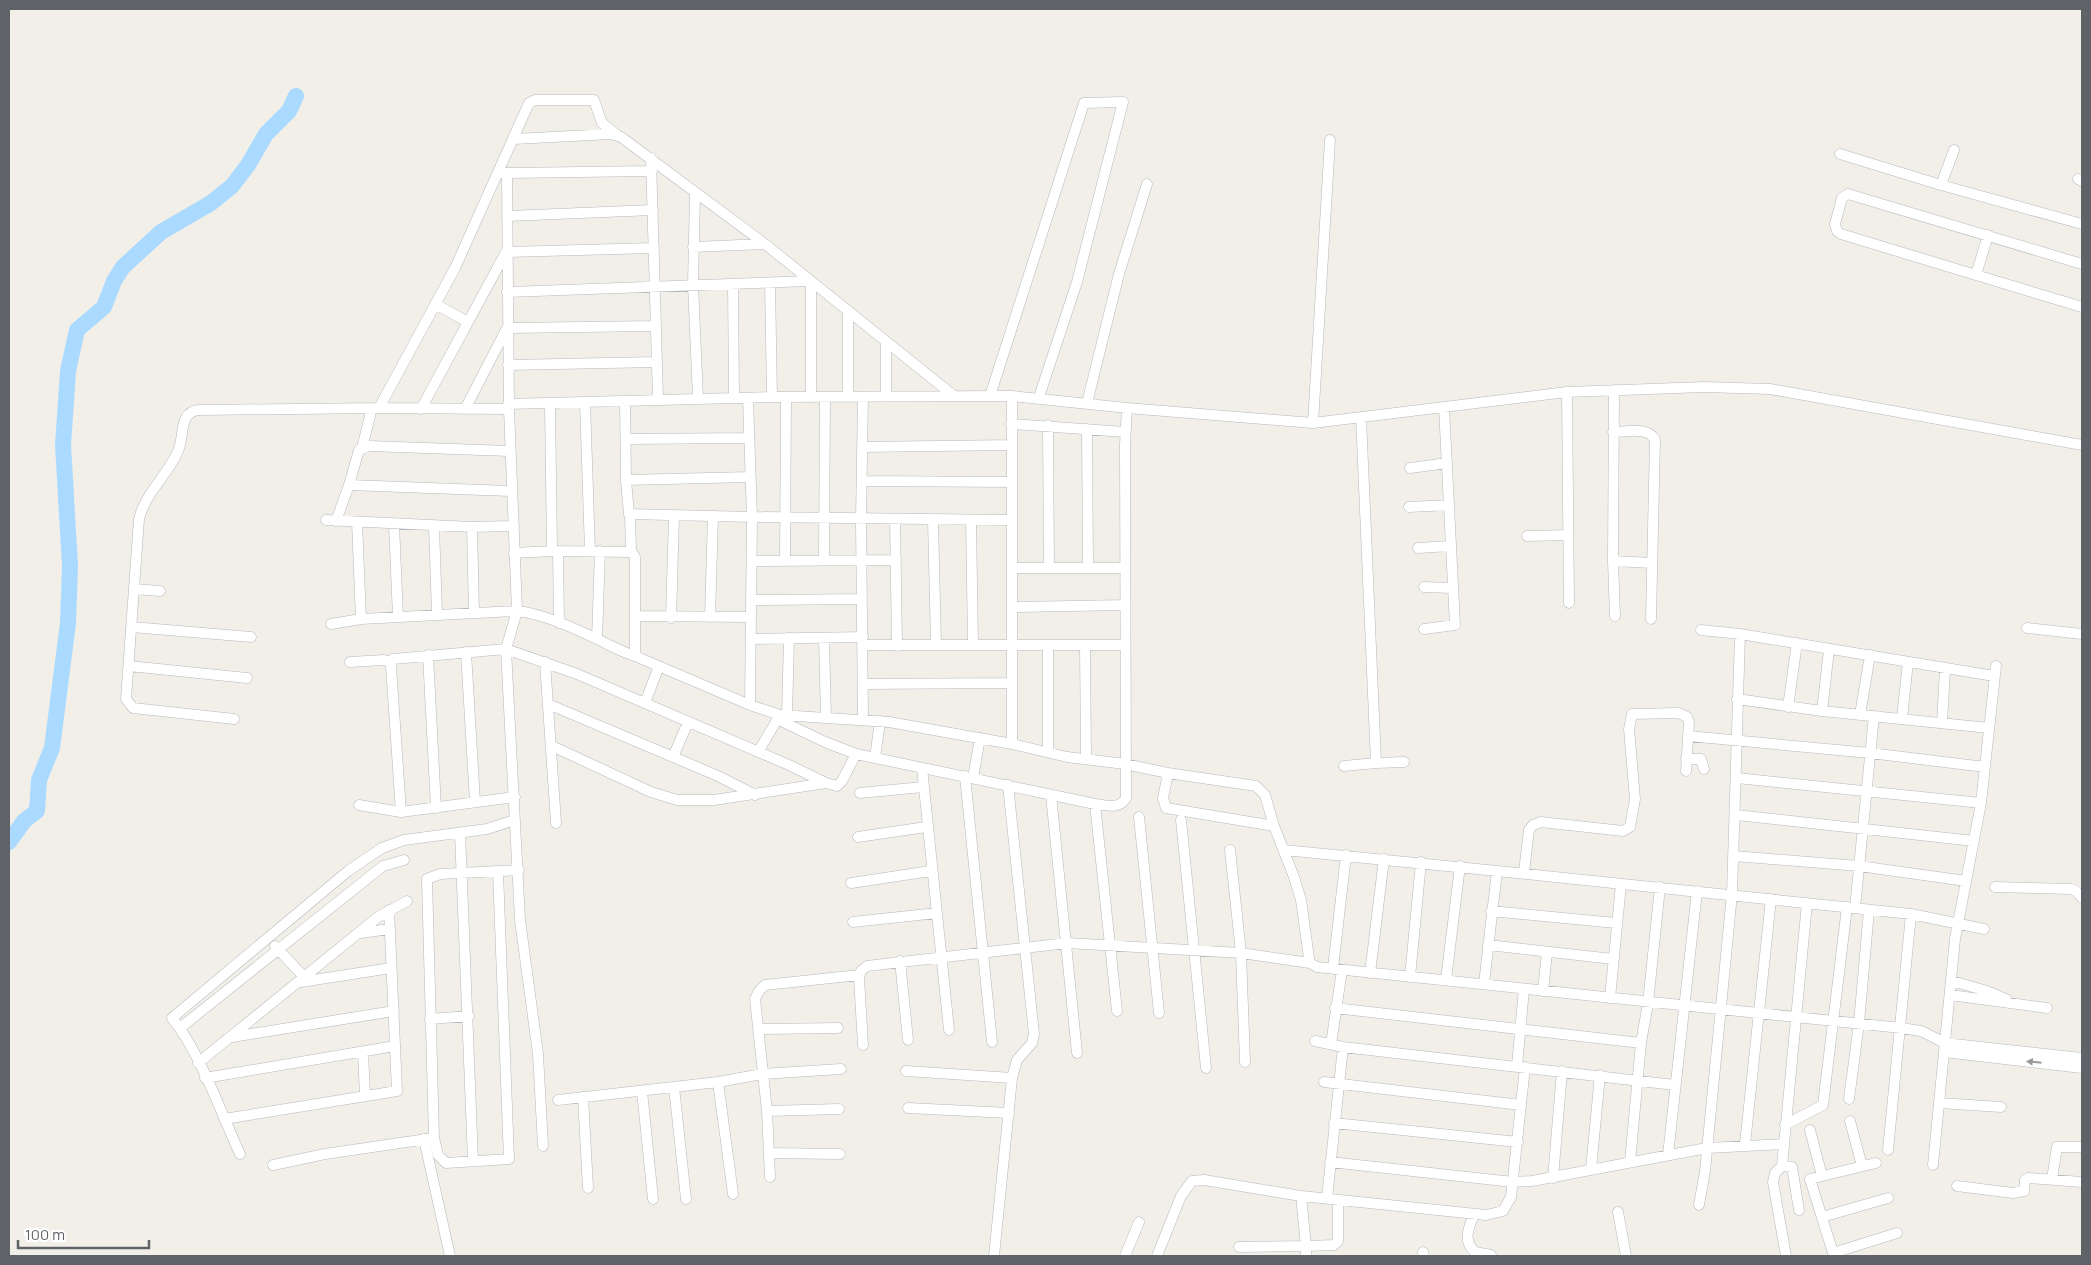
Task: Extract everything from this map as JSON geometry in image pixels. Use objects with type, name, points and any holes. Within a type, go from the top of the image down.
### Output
[{"type":"street","points":[[514,526],[434,526],[331,520],[349,485],[376,408],[455,268],[502,173],[514,139],[531,102],[560,99],[594,100],[598,106],[602,123],[765,244],[954,396]]},
{"type":"street","points":[[990,396],[1084,103],[1123,102],[1077,282],[1039,397]]},
{"type":"street","points":[[514,139],[618,135]]},
{"type":"street","points":[[1313,422],[1330,140]]},
{"type":"street","points":[[1941,185],[1954,150]]},
{"type":"street","points":[[1840,154],[1941,185],[2082,224]]},
{"type":"street","points":[[651,158],[658,399]]},
{"type":"street","points":[[502,173],[652,171]]},
{"type":"street","points":[[502,173],[507,216],[510,451],[517,611],[506,649],[516,797],[520,920],[538,1054],[543,1146]]},
{"type":"street","points":[[1087,403],[1119,274],[1148,184]]},
{"type":"street","points":[[695,193],[693,284],[698,398]]},
{"type":"street","points":[[2082,264],[1848,194],[1843,196],[1835,224],[1837,232],[1841,234],[2082,307]]},
{"type":"street","points":[[507,216],[653,210]]},
{"type":"street","points":[[1976,275],[1988,235]]},
{"type":"street","points":[[693,247],[765,244]]},
{"type":"street","points":[[506,252],[654,248]]},
{"type":"street","points":[[421,409],[506,252]]},
{"type":"street","points":[[507,292],[693,284],[810,282]]},
{"type":"street","points":[[810,282],[811,396]]},
{"type":"street","points":[[770,283],[772,397]]},
{"type":"street","points":[[733,284],[734,398]]},
{"type":"street","points":[[435,304],[468,322]]},
{"type":"street","points":[[848,311],[848,396]]},
{"type":"street","points":[[507,328],[655,326]]},
{"type":"street","points":[[465,409],[507,328]]},
{"type":"street","points":[[886,343],[886,396]]},
{"type":"street","points":[[508,365],[657,362]]},
{"type":"street","points":[[234,719],[133,708],[126,699],[140,514],[178,452],[182,441],[185,418],[190,412],[376,408],[465,409],[698,398],[1012,396],[1039,397],[1127,408],[1313,422],[1567,392],[1726,386],[1770,389],[2082,445]]},
{"type":"street","points":[[1614,390],[1613,561],[1615,616]]},
{"type":"street","points":[[1567,392],[1569,603]]},
{"type":"street","points":[[1012,396],[1012,744]]},
{"type":"street","points":[[785,561],[786,397]]},
{"type":"street","points":[[824,397],[824,561]]},
{"type":"street","points":[[864,397],[861,520],[864,720]]},
{"type":"street","points":[[748,398],[752,517],[750,705]]},
{"type":"street","points":[[625,401],[627,510],[630,514],[631,551],[635,557],[635,656]]},
{"type":"street","points":[[586,402],[598,639]]},
{"type":"street","points":[[550,404],[559,623]]},
{"type":"street","points":[[1424,629],[1455,625],[1444,407]]},
{"type":"street","points":[[331,624],[361,619],[437,614],[517,611],[540,616],[598,639],[617,651],[635,656],[750,705],[781,716],[825,742],[856,754],[1095,804],[1114,806],[1124,801],[1125,432],[1127,408]]},
{"type":"street","points":[[1362,417],[1376,763]]},
{"type":"street","points":[[1011,424],[1048,425],[1125,432]]},
{"type":"street","points":[[1048,425],[1049,568]]},
{"type":"street","points":[[1087,429],[1088,567]]},
{"type":"street","points":[[1613,432],[1644,431],[1650,433],[1655,440],[1651,619]]},
{"type":"street","points":[[626,439],[749,438]]},
{"type":"street","points":[[863,447],[1011,445]]},
{"type":"street","points":[[362,448],[369,446],[510,451]]},
{"type":"street","points":[[1410,468],[1447,463]]},
{"type":"street","points":[[626,480],[750,477]]},
{"type":"street","points":[[862,481],[1012,482]]},
{"type":"street","points":[[349,485],[512,491]]},
{"type":"street","points":[[1409,507],[1449,504]]},
{"type":"street","points":[[630,514],[861,520],[1012,520]]},
{"type":"street","points":[[671,618],[674,516]]},
{"type":"street","points":[[710,618],[713,516]]},
{"type":"street","points":[[895,520],[897,646]]},
{"type":"street","points":[[933,520],[936,645]]},
{"type":"street","points":[[971,520],[973,645]]},
{"type":"street","points":[[357,522],[361,619]]},
{"type":"street","points":[[394,524],[398,616]]},
{"type":"street","points":[[434,526],[437,614]]},
{"type":"street","points":[[472,527],[474,613]]},
{"type":"street","points":[[1527,536],[1568,535]]},
{"type":"street","points":[[1418,548],[1450,546]]},
{"type":"street","points":[[514,554],[555,551],[631,551]]},
{"type":"street","points":[[752,562],[896,560]]},
{"type":"street","points":[[1613,561],[1652,563]]},
{"type":"street","points":[[1012,568],[1125,568]]},
{"type":"street","points":[[1424,587],[1452,588]]},
{"type":"street","points":[[135,589],[160,591]]},
{"type":"street","points":[[752,600],[862,599]]},
{"type":"street","points":[[1012,607],[1125,605]]},
{"type":"street","points":[[635,616],[671,618],[751,617]]},
{"type":"street","points":[[132,627],[252,637]]},
{"type":"street","points":[[2028,628],[2082,634]]},
{"type":"street","points":[[1702,630],[1797,643],[1945,669],[1995,671],[1981,803],[1957,922],[1933,1165]]},
{"type":"street","points":[[1699,1204],[1722,1010],[1732,894],[1737,778],[1736,699],[1740,634]]},
{"type":"street","points":[[758,752],[781,716],[789,638]]},
{"type":"street","points":[[752,639],[824,638],[897,646],[1125,645]]},
{"type":"street","points":[[824,638],[826,718]]},
{"type":"street","points":[[1788,707],[1797,643]]},
{"type":"street","points":[[1048,645],[1048,752]]},
{"type":"street","points":[[1085,645],[1086,759]]},
{"type":"street","points":[[401,812],[391,662],[396,657],[506,649],[545,662],[645,703],[834,786],[840,784],[856,754]]},
{"type":"street","points":[[1822,711],[1829,650]]},
{"type":"street","points":[[466,652],[475,802]]},
{"type":"street","points":[[428,655],[436,808]]},
{"type":"street","points":[[1860,715],[1870,656]]},
{"type":"street","points":[[350,662],[384,660],[391,662]]},
{"type":"street","points":[[545,662],[556,823]]},
{"type":"street","points":[[1902,718],[1908,662]]},
{"type":"street","points":[[129,666],[247,678]]},
{"type":"street","points":[[645,703],[659,666]]},
{"type":"street","points":[[1942,723],[1945,669]]},
{"type":"street","points":[[864,684],[1011,683]]},
{"type":"street","points":[[1736,699],[1822,711],[1989,728]]},
{"type":"street","points":[[548,704],[673,757],[755,795]]},
{"type":"street","points":[[1524,872],[1529,830],[1535,824],[1541,822],[1623,831],[1630,827],[1635,799],[1629,729],[1632,714],[1683,714],[1689,722],[1686,771]]},
{"type":"street","points":[[781,716],[880,721],[1086,759],[1256,786],[1264,795],[1301,900],[1310,963]]},
{"type":"street","points":[[1785,1125],[1823,1105],[1851,908],[1859,866],[1874,716]]},
{"type":"street","points":[[875,758],[880,721]]},
{"type":"street","points":[[673,757],[688,722]]},
{"type":"street","points":[[1688,736],[1737,739],[1985,767]]},
{"type":"street","points":[[980,738],[969,777],[982,952],[992,1042]]},
{"type":"street","points":[[552,746],[665,798],[699,802],[826,783]]},
{"type":"street","points":[[1686,759],[1701,759],[1704,769]]},
{"type":"street","points":[[1344,766],[1404,762]]},
{"type":"street","points":[[922,768],[926,827],[949,1030]]},
{"type":"street","points":[[1168,773],[1163,798],[1166,808],[1274,826]]},
{"type":"street","points":[[1737,778],[1981,803]]},
{"type":"street","points":[[994,1256],[1012,1078],[1017,1060],[1032,1043],[1034,1034],[1008,785]]},
{"type":"street","points":[[860,793],[923,787]]},
{"type":"street","points":[[1051,795],[1078,1053]]},
{"type":"street","points":[[359,805],[401,812],[516,797]]},
{"type":"street","points":[[1095,804],[1117,1011]]},
{"type":"street","points":[[1736,815],[1974,842]]},
{"type":"street","points":[[1139,817],[1159,1013]]},
{"type":"street","points":[[240,1154],[198,1063],[180,1028],[172,1018],[348,871],[382,848],[404,840],[487,829],[516,820]]},
{"type":"street","points":[[1181,820],[1206,1068]]},
{"type":"street","points":[[858,838],[926,827]]},
{"type":"street","points":[[460,833],[469,1016],[473,1162]]},
{"type":"street","points":[[1230,850],[1246,954],[1245,1062]]},
{"type":"street","points":[[1284,850],[1524,872],[1911,914],[1984,929]]},
{"type":"street","points":[[1331,1044],[1346,855]]},
{"type":"street","points":[[1734,856],[1859,866],[1966,881]]},
{"type":"street","points":[[1370,972],[1384,859]]},
{"type":"street","points":[[180,1028],[383,866],[404,860]]},
{"type":"street","points":[[1410,977],[1420,862]]},
{"type":"street","points":[[1446,980],[1460,866]]},
{"type":"street","points":[[450,1256],[429,1139],[430,1019],[426,881],[431,876],[519,870]]},
{"type":"street","points":[[1484,984],[1497,871]]},
{"type":"street","points":[[429,1139],[443,1161],[473,1162],[509,1158],[498,872]]},
{"type":"street","points":[[850,882],[931,872]]},
{"type":"street","points":[[1610,998],[1621,884]]},
{"type":"street","points":[[1630,1162],[1641,1043],[1648,1003],[1660,887]]},
{"type":"street","points":[[1995,887],[2071,889],[2076,891],[2082,898]]},
{"type":"street","points":[[1668,1155],[1697,891]]},
{"type":"street","points":[[1745,1144],[1771,899]]},
{"type":"street","points":[[198,1063],[359,933],[389,910],[407,900]]},
{"type":"street","points":[[1786,1256],[1773,1182],[1775,1173],[1782,1166],[1807,903]]},
{"type":"street","points":[[224,1119],[397,1091],[389,910]]},
{"type":"street","points":[[1849,1099],[1859,1024],[1869,910]]},
{"type":"street","points":[[1491,911],[1616,923]]},
{"type":"street","points":[[853,922],[936,913]]},
{"type":"street","points":[[1888,1150],[1911,914]]},
{"type":"street","points":[[359,933],[390,929]]},
{"type":"street","points":[[268,938],[302,980]]},
{"type":"street","points":[[770,1177],[767,1111],[756,999],[759,991],[765,985],[859,975],[867,966],[1024,946],[1067,943],[1152,946],[1246,954],[1310,963],[1317,967],[1900,1028],[1921,1031],[1945,1048],[2056,1060],[2082,1058]]},
{"type":"street","points":[[1488,945],[1613,959]]},
{"type":"street","points":[[1543,991],[1547,952]]},
{"type":"street","points":[[900,961],[908,1040]]},
{"type":"street","points":[[302,980],[392,968]]},
{"type":"street","points":[[859,975],[863,1045]]},
{"type":"street","points":[[1952,981],[1988,991],[2011,1001]]},
{"type":"street","points":[[1157,1256],[1181,1196],[1192,1181],[1204,1180],[1301,1196],[1474,1214],[1486,1215],[1505,1210],[1511,1197],[1518,1142],[1521,1105],[1520,1028],[1524,989]]},
{"type":"street","points":[[1950,995],[2011,1001],[2047,1008]]},
{"type":"street","points":[[1335,1008],[1641,1043]]},
{"type":"street","points":[[231,1037],[394,1010]]},
{"type":"street","points":[[430,1019],[469,1016]]},
{"type":"street","points":[[760,1029],[838,1028]]},
{"type":"street","points":[[1315,1042],[1638,1079],[1675,1085]]},
{"type":"street","points":[[205,1078],[395,1046]]},
{"type":"street","points":[[1239,1247],[1306,1251],[1337,1243],[1330,1162],[1343,1046]]},
{"type":"street","points":[[363,1052],[366,1096]]},
{"type":"street","points":[[2056,1060],[2082,1068]]},
{"type":"street","points":[[558,1100],[718,1082],[762,1074],[841,1069]]},
{"type":"street","points":[[906,1071],[1012,1078]]},
{"type":"street","points":[[1553,1178],[1562,1071]]},
{"type":"street","points":[[1591,1168],[1600,1075]]},
{"type":"street","points":[[718,1082],[732,1194]]},
{"type":"street","points":[[1324,1082],[1521,1105]]},
{"type":"street","points":[[674,1087],[686,1199]]},
{"type":"street","points":[[642,1091],[653,1199]]},
{"type":"street","points":[[582,1098],[588,1188]]},
{"type":"street","points":[[1940,1103],[2001,1107]]},
{"type":"street","points":[[908,1108],[1008,1113]]},
{"type":"street","points":[[767,1111],[839,1109]]},
{"type":"street","points":[[1850,1121],[1862,1166]]},
{"type":"street","points":[[1334,1123],[1518,1142]]},
{"type":"street","points":[[1810,1130],[1822,1176]]},
{"type":"street","points":[[273,1165],[325,1154],[429,1139]]},
{"type":"street","points":[[1330,1162],[1513,1182],[1553,1178],[1591,1168],[1707,1148],[1745,1144],[1783,1144]]},
{"type":"street","points":[[2052,1179],[2056,1148],[2064,1146],[2082,1147]]},
{"type":"street","points":[[770,1153],[840,1154]]},
{"type":"street","points":[[1876,1163],[1810,1179],[1833,1253],[1847,1253],[1897,1233]]},
{"type":"street","points":[[1782,1166],[1792,1167],[1799,1210]]},
{"type":"street","points":[[1957,1186],[2019,1193],[2024,1191],[2027,1178],[2082,1182]]},
{"type":"street","points":[[1301,1196],[1306,1251]]},
{"type":"street","points":[[1822,1216],[1888,1198]]},
{"type":"street","points":[[1618,1212],[1626,1256]]},
{"type":"street","points":[[1474,1214],[1468,1229],[1468,1244],[1475,1252],[1491,1255]]},
{"type":"street","points":[[1124,1256],[1139,1222]]},
{"type":"waterway","points":[[9,842],[24,821],[37,811],[39,780],[52,748],[68,623],[70,566],[63,445],[68,371],[77,330],[104,307],[114,281],[123,267],[161,232],[211,203],[232,186],[248,165],[266,134],[289,111],[296,96]]}]
